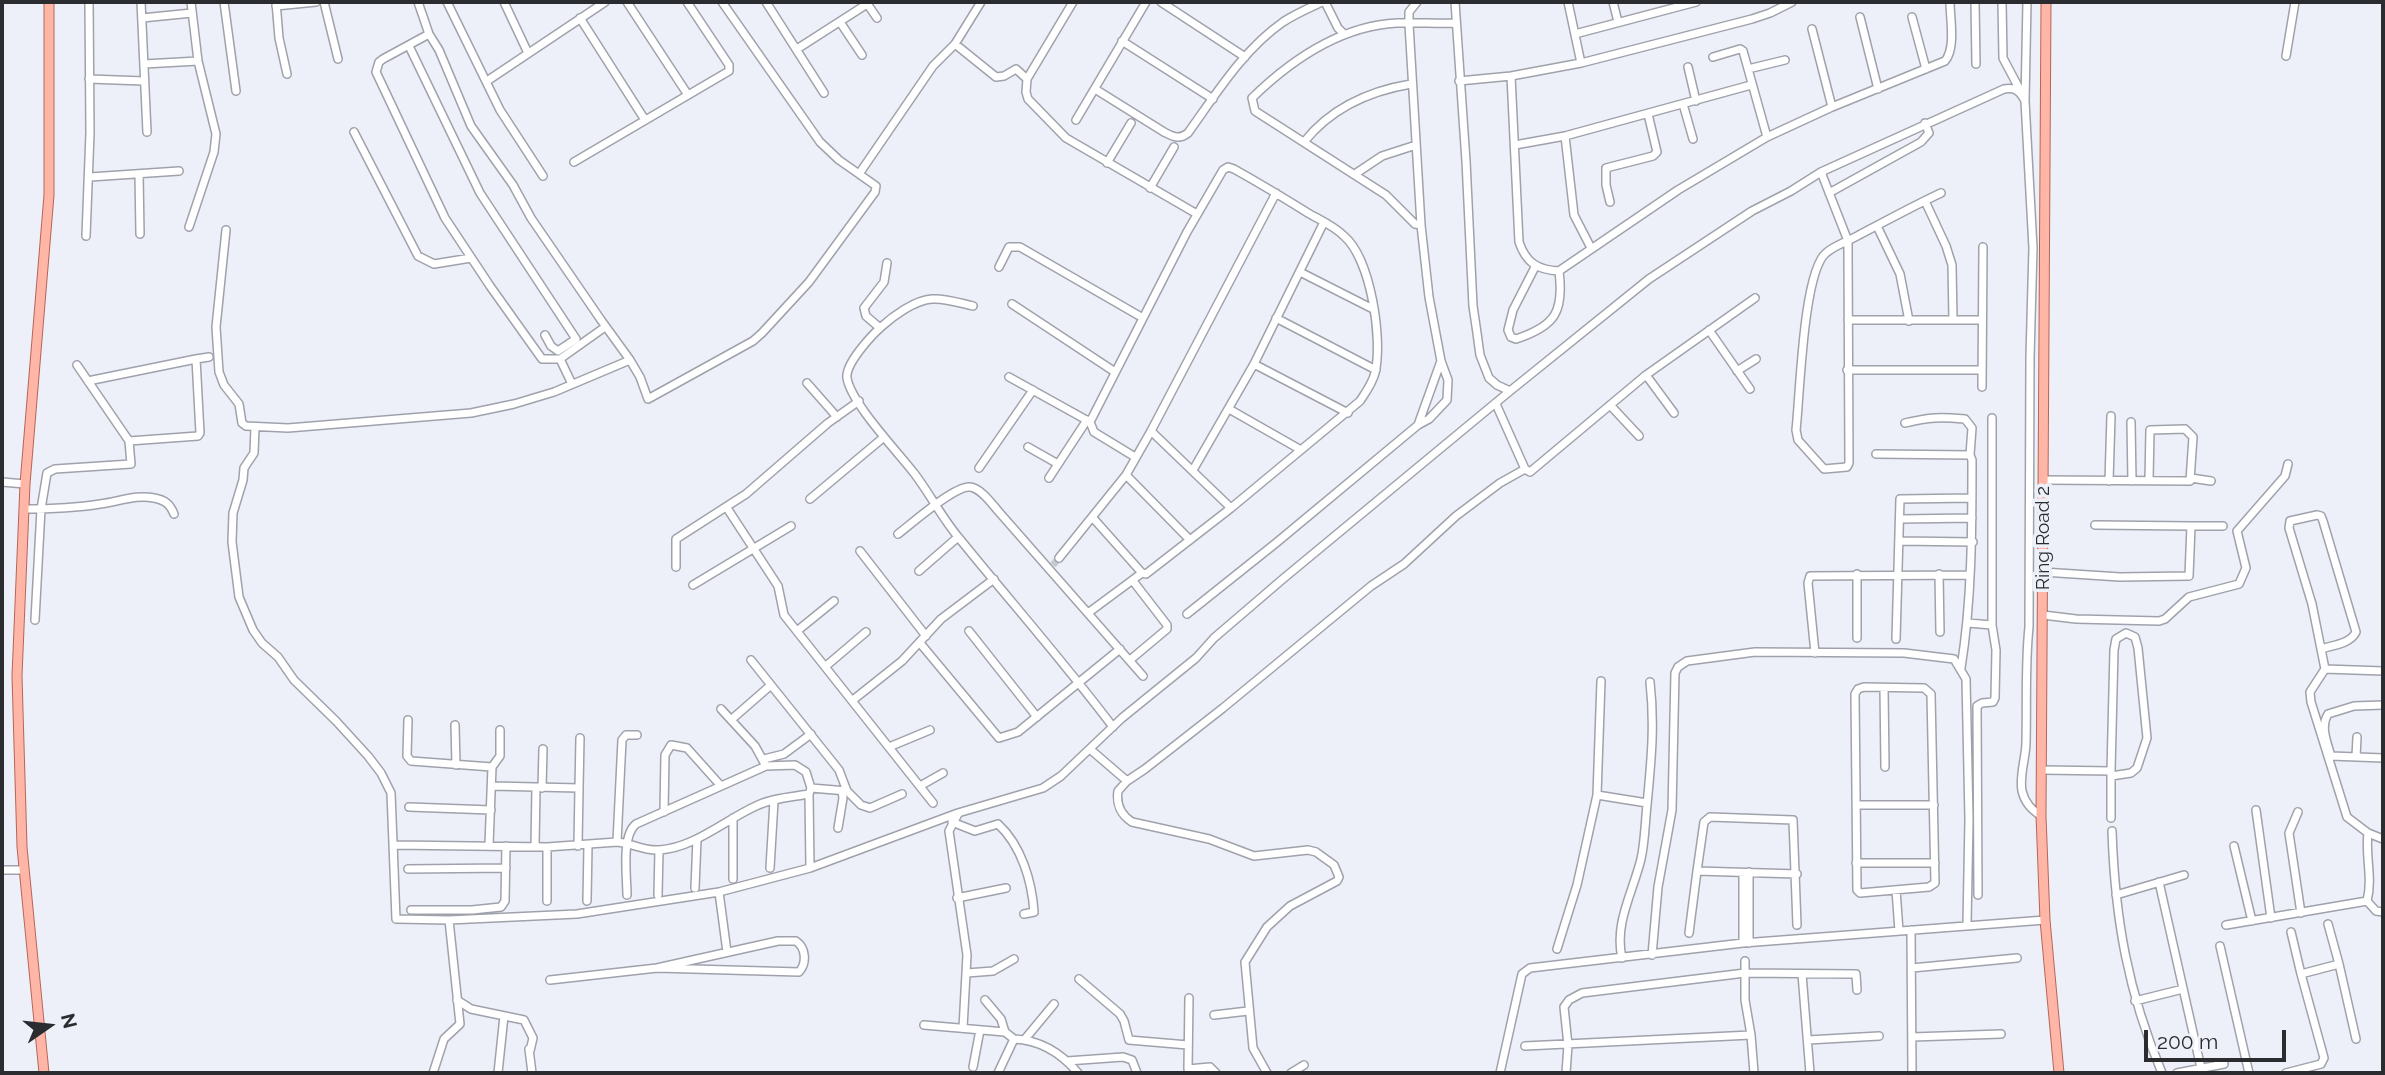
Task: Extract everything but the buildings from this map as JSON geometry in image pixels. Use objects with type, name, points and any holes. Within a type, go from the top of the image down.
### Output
[{"type":"main road","points":[[44,1073],[24,870],[17,676],[25,484],[49,195],[49,2]]},
{"type":"main road","name":"Ring Road 2","points":[[2046,2],[2041,816],[2045,920],[2059,1073]]},
{"type":"street","points":[[86,236],[90,177],[89,2]]},
{"type":"street","points":[[141,2],[147,132]]},
{"type":"street","points":[[189,227],[216,142],[215,124],[198,61],[191,2]]},
{"type":"street","points":[[224,2],[236,91]]},
{"type":"street","points":[[288,74],[278,31],[276,4],[316,2]]},
{"type":"street","points":[[324,2],[338,59]]},
{"type":"street","points":[[418,2],[429,34],[439,50],[471,126],[513,185],[605,327],[630,360],[648,399],[753,341],[809,282],[875,192],[876,186],[839,160],[820,142],[722,2]]},
{"type":"street","points":[[447,2],[500,110],[543,176]]},
{"type":"street","points":[[504,2],[528,53]]},
{"type":"street","points":[[487,81],[605,2]]},
{"type":"street","points":[[627,2],[688,95]]},
{"type":"street","points":[[574,162],[726,74],[730,68],[687,2]]},
{"type":"street","points":[[766,2],[824,93]]},
{"type":"street","points":[[859,174],[933,66],[955,44],[981,2]]},
{"type":"street","points":[[1073,2],[1027,79],[1028,99],[1066,138],[1197,215]]},
{"type":"street","points":[[1076,120],[1146,2]]},
{"type":"street","points":[[1161,2],[1245,57]]},
{"type":"street","points":[[1095,89],[1174,137],[1182,137],[1188,133],[1230,73],[1283,22],[1323,2],[1344,34]]},
{"type":"street","points":[[1187,614],[1429,419],[1447,400],[1448,380],[1441,361],[1429,297],[1421,225],[1409,24],[1409,12],[1417,2]]},
{"type":"street","points":[[1455,2],[1473,306],[1480,355],[1489,378],[1496,385],[1510,391]]},
{"type":"street","points":[[1568,2],[1581,63]]},
{"type":"street","points":[[1613,2],[1618,22]]},
{"type":"street","points":[[1575,34],[1665,5],[1696,2]]},
{"type":"street","points":[[1460,81],[1511,76],[1581,63],[1752,19],[1792,2]]},
{"type":"street","points":[[1511,76],[1519,242],[1526,257],[1535,267],[1559,271],[1678,190],[1767,138],[1832,107],[1945,61],[1950,55],[1950,2]]},
{"type":"street","points":[[1975,2],[1976,64]]},
{"type":"street","points":[[2002,2],[2003,58],[2025,101]]},
{"type":"street","points":[[2027,2],[2025,101],[2032,248],[2026,741],[2021,776],[2022,792],[2027,804],[2041,816]]},
{"type":"street","points":[[2287,56],[2295,2]]},
{"type":"street","points":[[797,50],[867,3],[877,18]]},
{"type":"street","points":[[142,18],[192,13]]},
{"type":"street","points":[[1860,17],[1878,89]]},
{"type":"street","points":[[1912,17],[1926,69]]},
{"type":"street","points":[[580,18],[645,120]]},
{"type":"street","points":[[841,22],[862,55]]},
{"type":"street","points":[[1421,225],[1415,223],[1386,195],[1255,111],[1252,99],[1278,72],[1344,34],[1373,26],[1456,23]]},
{"type":"street","points":[[1812,29],[1832,107]]},
{"type":"street","points":[[429,34],[379,62],[376,72],[436,201],[471,258],[542,359],[560,359],[605,327]]},
{"type":"street","points":[[1122,41],[1213,99]]},
{"type":"street","points":[[955,44],[996,77],[1016,69],[1027,79]]},
{"type":"street","points":[[410,46],[480,193],[576,339],[558,351],[551,346],[545,335]]},
{"type":"street","points":[[1713,57],[1742,49],[1767,138]]},
{"type":"street","points":[[1748,69],[1785,60]]},
{"type":"street","points":[[144,64],[198,61]]},
{"type":"street","points":[[1688,67],[1696,101]]},
{"type":"street","points":[[89,79],[144,81]]},
{"type":"street","points":[[1304,142],[1321,123],[1353,102],[1385,89],[1411,84]]},
{"type":"street","points":[[1515,145],[1565,136],[1751,85]]},
{"type":"street","points":[[255,427],[254,453],[244,468],[233,513],[232,542],[237,589],[261,643],[278,657],[294,680],[336,721],[381,773],[393,800],[396,919],[449,920],[577,914],[719,892],[810,868],[958,813],[1043,788],[1091,750],[1113,727],[1196,658],[1214,638],[1284,578],[1649,279],[1752,211],[1821,172],[2004,89],[2010,88],[2021,93]]},
{"type":"street","points":[[1683,104],[1693,139]]},
{"type":"street","points":[[1610,202],[1606,169],[1653,156],[1657,152],[1648,114]]},
{"type":"street","points":[[1107,163],[1130,122]]},
{"type":"street","points":[[1829,193],[1921,142],[1929,133],[1925,123]]},
{"type":"street","points":[[354,132],[418,256],[434,264],[471,258]]},
{"type":"street","points":[[1565,136],[1574,215],[1591,248]]},
{"type":"street","points":[[1355,174],[1382,156],[1416,145]]},
{"type":"street","points":[[1150,188],[1174,147]]},
{"type":"street","points":[[1049,478],[1088,421],[1223,170],[1228,167],[1276,193],[1345,236],[1357,250],[1364,266],[1373,309],[1378,354],[1376,370],[1366,392],[1348,413],[1231,508],[1146,574],[1142,573],[1088,613]]},
{"type":"street","points":[[90,177],[179,171]]},
{"type":"street","points":[[1821,172],[1848,241],[1849,463],[1847,467],[1824,469],[1809,453],[1797,434],[1801,371],[1815,268],[1826,253],[1848,241],[1941,193]]},
{"type":"street","points":[[139,174],[140,234]]},
{"type":"street","points":[[1059,558],[1126,475],[1152,431],[1276,193]]},
{"type":"street","points":[[1925,201],[1952,265],[1953,320]]},
{"type":"street","points":[[1194,470],[1254,364],[1324,222]]},
{"type":"street","points":[[1877,226],[1899,274],[1909,321]]},
{"type":"street","points":[[226,230],[216,327],[219,372],[224,385],[239,404],[242,423],[255,427],[288,428],[461,414],[554,393],[630,360]]},
{"type":"street","points":[[999,267],[1009,247],[1020,247],[1143,318]]},
{"type":"street","points":[[1982,387],[1983,247]]},
{"type":"street","points":[[2032,248],[2045,253]]},
{"type":"street","points":[[880,328],[866,316],[864,308],[884,282],[887,263]]},
{"type":"street","points":[[1535,267],[1513,310],[1508,330],[1516,340],[1545,325],[1559,309],[1559,271]]},
{"type":"street","points":[[1300,272],[1373,309]]},
{"type":"street","points":[[1267,1073],[1253,1048],[1245,962],[1259,936],[1290,906],[1337,881],[1338,871],[1326,858],[1308,850],[1254,856],[1209,839],[1132,822],[1125,818],[1117,799],[1118,791],[1126,781],[1214,715],[1371,586],[1404,564],[1457,516],[1500,483],[1525,469],[1534,470],[1646,375],[1755,298]]},
{"type":"street","points":[[974,306],[929,299],[892,317],[851,363],[847,371],[848,383],[958,537],[1079,682],[1113,727]]},
{"type":"street","points":[[1012,304],[1115,372]]},
{"type":"street","points":[[1276,318],[1376,370]]},
{"type":"street","points":[[1848,320],[1982,320]]},
{"type":"street","points":[[1709,330],[1750,389]]},
{"type":"street","points":[[88,380],[209,357]]},
{"type":"street","points":[[129,441],[198,436],[196,359]]},
{"type":"street","points":[[560,359],[572,384]]},
{"type":"street","points":[[1737,371],[1756,359]]},
{"type":"street","points":[[1419,425],[1441,361]]},
{"type":"street","points":[[1254,364],[1348,413]]},
{"type":"street","points":[[35,620],[41,509],[47,473],[50,470],[129,465],[131,461],[129,441],[77,365]]},
{"type":"street","points":[[1847,370],[1982,370]]},
{"type":"street","points":[[1646,375],[1674,412]]},
{"type":"street","points":[[1009,377],[1088,421],[1094,432],[1135,457]]},
{"type":"street","points":[[807,383],[836,417]]},
{"type":"street","points":[[979,468],[1033,390]]},
{"type":"street","points":[[676,567],[676,539],[727,508],[859,401]]},
{"type":"street","points":[[1496,404],[1525,469]]},
{"type":"street","points":[[1610,405],[1639,436]]},
{"type":"street","points":[[1228,410],[1301,450]]},
{"type":"street","points":[[1905,423],[1932,416],[1965,419],[1972,428],[1970,455],[1973,542],[1968,623],[1961,668]]},
{"type":"street","points":[[2109,481],[2111,416]]},
{"type":"street","points":[[1978,895],[1977,706],[1993,702],[1995,698],[1996,650],[1992,625],[1992,418]]},
{"type":"street","points":[[2131,422],[2132,481]]},
{"type":"street","points":[[2149,480],[2150,430],[2185,429],[2193,437],[2191,478]]},
{"type":"street","points":[[1152,431],[1231,508]]},
{"type":"street","points":[[810,499],[884,437]]},
{"type":"street","points":[[1028,447],[1058,464]]},
{"type":"street","points":[[1876,454],[1970,455]]},
{"type":"street","points":[[2132,456],[2149,456]]},
{"type":"street","points":[[2043,615],[2076,619],[2160,621],[2189,597],[2239,584],[2246,568],[2237,531],[2285,477],[2288,464]]},
{"type":"street","points":[[1126,475],[1190,540]]},
{"type":"street","points":[[2043,480],[2185,482],[2191,478],[2211,481]]},
{"type":"street","points":[[2,482],[25,484]]},
{"type":"street","points":[[898,534],[934,505],[966,487],[975,488],[1052,567],[1143,676]]},
{"type":"street","points":[[24,509],[152,497],[170,505],[174,514]]},
{"type":"street","points":[[1896,639],[1899,499],[1972,498]]},
{"type":"street","points":[[727,508],[778,586],[784,615],[933,803]]},
{"type":"street","points":[[2321,649],[2346,642],[2356,632],[2323,521],[2321,516],[2317,515],[2290,521],[2289,528],[2312,604],[2321,649],[2325,669],[2310,692],[2311,702],[2347,817],[2368,833],[2383,839]]},
{"type":"street","points":[[1093,518],[1142,573]]},
{"type":"street","points":[[1900,519],[1972,518]]},
{"type":"street","points":[[693,585],[792,526]]},
{"type":"street","points":[[2095,526],[2223,526]]},
{"type":"street","points":[[2043,572],[2120,578],[2189,576],[2191,526]]},
{"type":"street","points":[[919,571],[958,537]]},
{"type":"street","points":[[1899,541],[1973,542]]},
{"type":"street","points":[[860,551],[926,636]]},
{"type":"street","points":[[1815,653],[1808,578],[1814,574],[1970,575]]},
{"type":"street","points":[[1857,574],[1857,638]]},
{"type":"street","points":[[1939,574],[1940,632]]},
{"type":"street","points":[[853,700],[920,643],[941,619],[994,579]]},
{"type":"street","points":[[1130,660],[1167,629],[1167,625],[1133,582]]},
{"type":"street","points":[[797,631],[834,601]]},
{"type":"street","points":[[1968,623],[1992,625]]},
{"type":"street","points":[[969,631],[1037,716]]},
{"type":"street","points":[[825,666],[866,632]]},
{"type":"street","points":[[2042,770],[2111,774],[2131,773],[2137,768],[2147,738],[2136,637],[2126,633],[2116,639],[2114,650],[2111,774],[2110,818]]},
{"type":"street","points":[[920,643],[999,738],[1018,732],[1120,649]]},
{"type":"street","points":[[1652,955],[1658,887],[1672,810],[1675,673],[1682,664],[1695,659],[1755,652],[1904,653],[1954,659],[1966,679],[1967,924]]},
{"type":"street","points":[[751,660],[839,770],[844,791],[838,828]]},
{"type":"street","points":[[2325,669],[2383,671]]},
{"type":"street","points":[[1558,964],[1557,951],[1577,885],[1597,795],[1601,681]]},
{"type":"street","points":[[1622,958],[1620,923],[1640,861],[1651,781],[1653,734],[1650,682]]},
{"type":"street","points":[[732,719],[771,685]]},
{"type":"street","points":[[1864,687],[1884,688],[1924,688],[1931,694],[1935,883],[1933,886],[1860,893],[1857,890],[1856,863],[1855,694],[1858,689],[1864,687]]},
{"type":"street","points":[[1884,688],[1885,767]]},
{"type":"street","points":[[2383,705],[2354,706],[2328,714],[2324,721],[2331,756],[2383,758]]},
{"type":"street","points":[[721,709],[765,762],[801,767],[806,772],[810,791],[810,868]]},
{"type":"street","points":[[408,720],[408,759],[411,761],[492,767]]},
{"type":"street","points":[[455,725],[456,765]]},
{"type":"street","points":[[489,845],[492,767],[500,756],[500,730]]},
{"type":"street","points":[[889,747],[930,730]]},
{"type":"street","points":[[627,895],[627,843],[631,828],[784,754],[811,734]]},
{"type":"street","points":[[617,842],[622,740],[625,735],[637,735]]},
{"type":"street","points":[[2356,757],[2357,737]]},
{"type":"street","points":[[578,846],[580,738]]},
{"type":"street","points":[[664,812],[665,755],[671,745],[687,748],[721,786]]},
{"type":"street","points":[[535,846],[543,749]]},
{"type":"street","points":[[1091,750],[1126,781]]},
{"type":"street","points":[[920,786],[943,773]]},
{"type":"street","points":[[492,786],[579,788]]},
{"type":"street","points":[[395,845],[547,847],[617,842],[639,849],[659,850],[697,839],[759,805],[810,791],[844,791],[870,808],[902,794]]},
{"type":"street","points":[[1597,795],[1647,803]]},
{"type":"street","points":[[770,867],[774,801]]},
{"type":"street","points":[[1857,806],[1934,805]]},
{"type":"street","points":[[409,807],[491,810]]},
{"type":"street","points":[[2256,810],[2271,918]]},
{"type":"street","points":[[2298,811],[2289,833],[2301,913]]},
{"type":"street","points":[[958,813],[952,822],[949,836],[967,955],[963,1028]]},
{"type":"street","points":[[733,818],[733,879]]},
{"type":"street","points":[[1689,933],[1704,822],[1707,818],[1791,819],[1794,822],[1797,925]]},
{"type":"street","points":[[952,822],[975,831],[999,824],[1010,835],[1019,854],[1032,897],[1034,912],[1024,914]]},
{"type":"street","points":[[2112,831],[2116,895],[2128,973],[2135,1001],[2162,1073]]},
{"type":"street","points":[[2367,901],[2370,890],[2370,866],[2366,850],[2368,833]]},
{"type":"street","points":[[695,888],[697,839]]},
{"type":"street","points":[[587,901],[588,845]]},
{"type":"street","points":[[411,910],[498,908],[503,905],[506,846]]},
{"type":"street","points":[[2234,846],[2252,921]]},
{"type":"street","points":[[547,847],[547,901]]},
{"type":"street","points":[[658,895],[659,850]]},
{"type":"street","points":[[1856,863],[1935,863]]},
{"type":"street","points":[[408,869],[506,869]]},
{"type":"street","points":[[2,870],[24,870]]},
{"type":"street","points":[[1697,871],[1797,874]]},
{"type":"street","points":[[1746,872],[1746,943]]},
{"type":"street","points":[[2116,895],[2184,875]]},
{"type":"street","points":[[2159,881],[2201,1068]]},
{"type":"street","points":[[957,898],[1006,888]]},
{"type":"street","points":[[1896,890],[1899,931]]},
{"type":"street","points":[[719,892],[727,951]]},
{"type":"street","points":[[2226,925],[2367,901]]},
{"type":"street","points":[[2367,901],[2376,911],[2383,912]]},
{"type":"street","points":[[433,1073],[444,1039],[460,1024],[449,920]]},
{"type":"street","points":[[1500,1073],[1522,974],[1530,968],[1746,943],[2045,920]]},
{"type":"street","points":[[2328,924],[2356,1039]]},
{"type":"street","points":[[1911,930],[1912,1073]]},
{"type":"street","points":[[2286,1073],[2321,1064],[2324,1058],[2291,932]]},
{"type":"street","points":[[550,980],[657,968],[727,951],[792,940],[803,949],[804,965],[799,972],[657,968]]},
{"type":"street","points":[[2220,946],[2249,1073]]},
{"type":"street","points":[[1912,968],[2017,958]]},
{"type":"street","points":[[967,973],[993,971],[1014,959]]},
{"type":"street","points":[[1745,961],[1745,1000],[1754,1073]]},
{"type":"street","points":[[2301,974],[2339,964]]},
{"type":"street","points":[[1566,1073],[1568,1045],[1564,1007],[1579,994],[1745,973],[1856,974],[1857,990]]},
{"type":"street","points":[[1802,974],[1810,1073]]},
{"type":"street","points":[[1079,979],[1120,1014],[1129,1040],[1188,1045]]},
{"type":"street","points":[[2135,1001],[2183,989]]},
{"type":"street","points":[[1189,999],[1188,1069],[1210,1067],[1216,1073]]},
{"type":"street","points":[[457,1000],[471,1009],[524,1020],[527,1024],[532,1073]]},
{"type":"street","points":[[985,1000],[1001,1020],[1005,1032]]},
{"type":"street","points":[[1025,1039],[1054,1004]]},
{"type":"street","points":[[1214,1015],[1248,1010]]},
{"type":"street","points":[[498,1073],[504,1016]]},
{"type":"street","points":[[925,1025],[1005,1032],[1014,1039],[1045,1045],[1078,1073]]},
{"type":"street","points":[[974,1067],[980,1030]]},
{"type":"street","points":[[1912,1037],[2001,1034]]},
{"type":"street","points":[[1525,1046],[1751,1035]]},
{"type":"street","points":[[1808,1040],[1879,1035]]},
{"type":"street","points":[[998,1073],[1014,1039]]},
{"type":"street","points":[[1067,1061],[1122,1056],[1132,1060],[1137,1073]]},
{"type":"street","points":[[2177,1073],[2224,1064]]},
{"type":"street","points":[[1291,1073],[1304,1065]]},
{"type":"tunnel","points":[[1053,565],[1059,558]]}]
